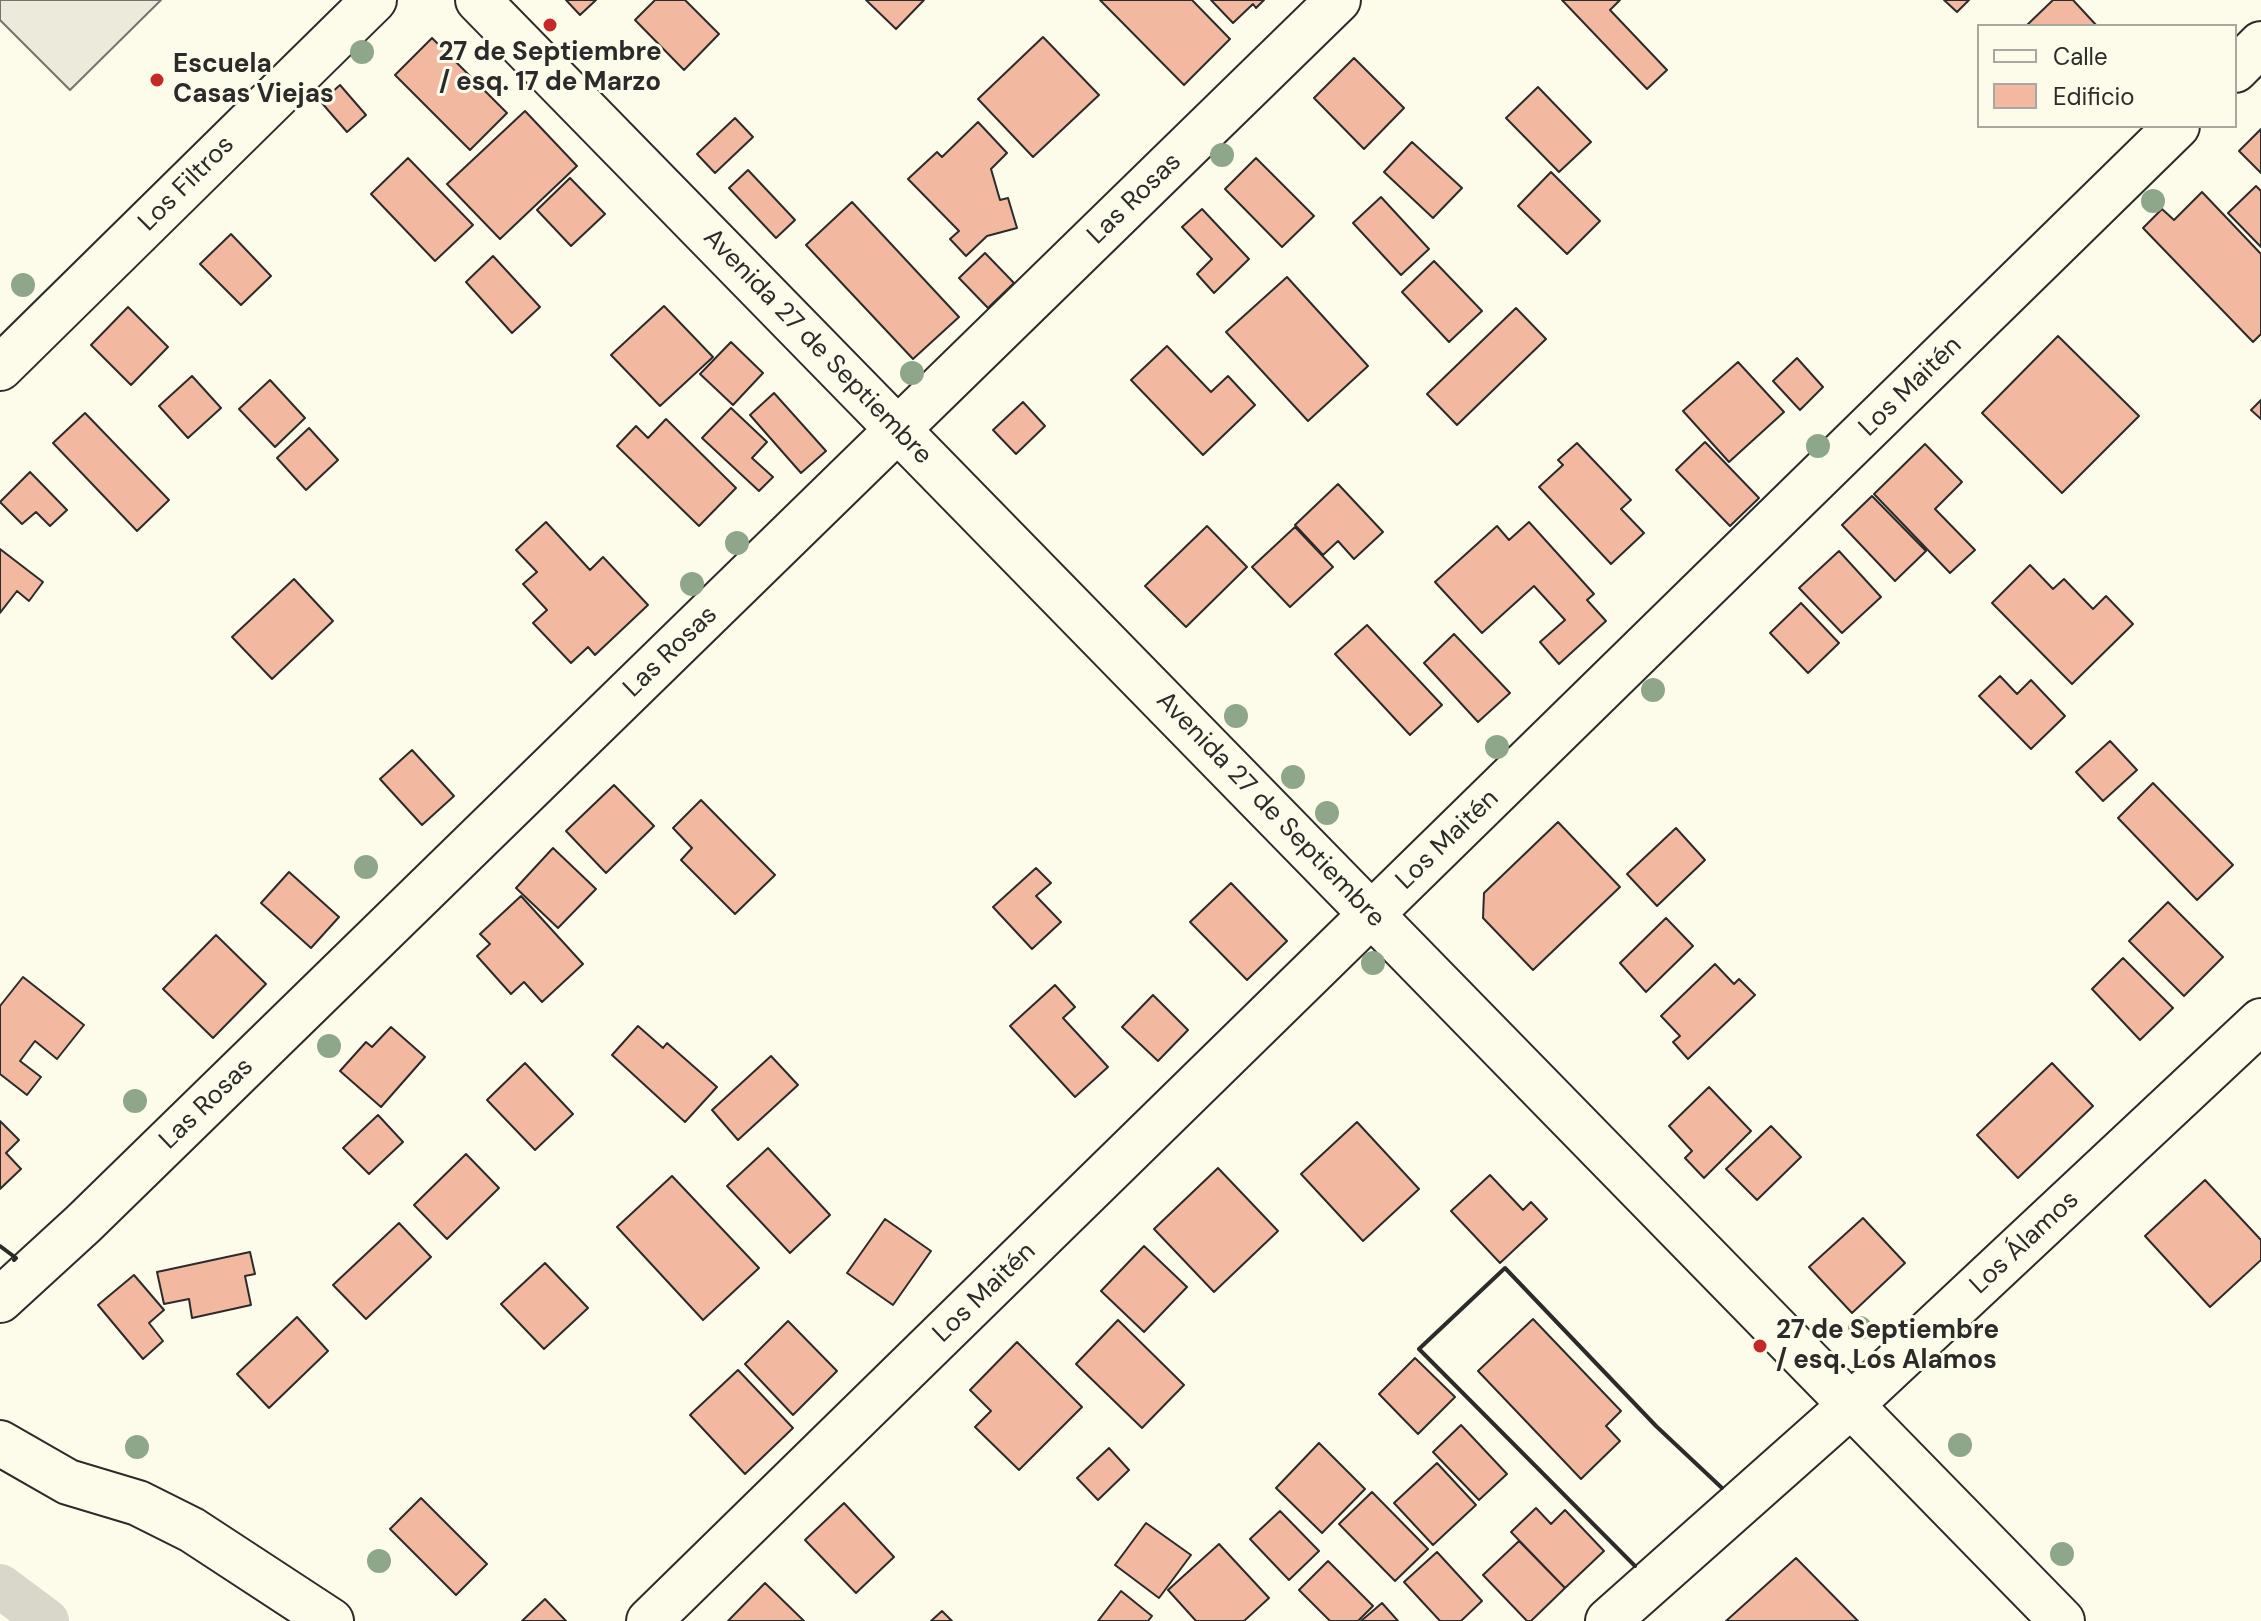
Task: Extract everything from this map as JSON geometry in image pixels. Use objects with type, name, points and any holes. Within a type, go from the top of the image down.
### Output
[{"type":"street","name":"Los Filtros","points":[[0,368],[374,0]]},
{"type":"street","name":"Avenida 27 de Septiembre","points":[[478,0],[2062,1621]]},
{"type":"street","name":"Las Rosas","points":[[0,1300],[95,1213],[1338,0]]},
{"type":"street","points":[[2237,68],[2261,44]]},
{"type":"street","name":"Los Maitén","points":[[649,1621],[2175,128]]},
{"type":"street","name":"Los Álamos","points":[[1608,1621],[1851,1405],[2261,1021]]},
{"type":"street","points":[[0,1418],[38,1463]]},
{"type":"street","points":[[0,1443],[68,1482],[138,1503],[192,1530],[331,1621]]},
{"type":"shaded area","points":[[0,0],[161,0],[70,90],[0,20]]},
{"type":"building","points":[[566,0],[596,0],[580,15]]},
{"type":"building","points":[[655,0],[685,0],[719,34],[684,70],[635,20]]},
{"type":"building","points":[[866,0],[924,0],[896,29]]},
{"type":"building","points":[[1100,0],[1192,0],[1230,39],[1184,85]]},
{"type":"building","points":[[1211,0],[1264,0],[1256,8],[1253,4],[1233,23]]},
{"type":"building","points":[[1562,0],[1620,0],[1610,10],[1667,70],[1647,89]]},
{"type":"building","points":[[1944,0],[1969,0],[1957,12]]},
{"type":"building","points":[[2053,0],[2073,0],[2095,24],[2028,24]]},
{"type":"building","points":[[1043,37],[1099,95],[1033,157],[978,99]]},
{"type":"building","points":[[432,38],[507,113],[470,150],[395,75]]},
{"type":"building","points":[[1354,58],[1404,108],[1364,149],[1314,98]]},
{"type":"building","points":[[340,85],[366,115],[347,132],[321,102]]},
{"type":"building","points":[[1538,87],[1591,142],[1559,172],[1506,118]]},
{"type":"building","points":[[525,111],[577,166],[500,239],[447,184]]},
{"type":"building","points":[[735,118],[753,137],[715,173],[697,154]]},
{"type":"building","points":[[978,122],[1007,153],[991,169],[1000,200],[1008,198],[1017,228],[987,236],[966,256],[950,239],[959,231],[908,179],[937,152],[942,157]]},
{"type":"building","points":[[2261,129],[2261,173],[2239,151]]},
{"type":"building","points":[[1412,142],[1462,188],[1433,218],[1384,172]]},
{"type":"building","points":[[408,158],[473,225],[435,261],[371,194]]},
{"type":"building","points":[[1256,158],[1314,216],[1282,247],[1225,189]]},
{"type":"building","points":[[748,170],[795,220],[776,238],[729,188]]},
{"type":"building","points":[[1551,172],[1600,221],[1567,254],[1518,206]]},
{"type":"building","points":[[570,178],[605,214],[571,246],[537,210]]},
{"type":"building","points":[[2256,186],[2261,191],[2261,247],[2228,213]]},
{"type":"building","points":[[2202,192],[2261,254],[2261,334],[2253,342],[2143,228],[2162,209],[2174,220]]},
{"type":"building","points":[[1381,197],[1429,249],[1401,275],[1353,223]]},
{"type":"building","points":[[852,202],[959,317],[913,359],[806,245]]},
{"type":"building","points":[[1202,209],[1249,259],[1214,293],[1197,274],[1212,259],[1182,227]]},
{"type":"building","points":[[231,234],[271,276],[241,305],[200,264]]},
{"type":"building","points":[[985,253],[1014,283],[988,308],[959,278]]},
{"type":"building","points":[[493,256],[540,307],[512,333],[466,282]]},
{"type":"building","points":[[1434,261],[1482,311],[1449,342],[1402,292]]},
{"type":"building","points":[[1287,277],[1368,366],[1308,421],[1226,332]]},
{"type":"building","points":[[664,306],[713,357],[660,406],[611,355]]},
{"type":"building","points":[[128,307],[168,347],[131,385],[91,345]]},
{"type":"building","points":[[1516,308],[1546,339],[1457,425],[1427,394]]},
{"type":"building","points":[[2058,336],[2139,416],[2062,493],[1982,413]]},
{"type":"building","points":[[731,342],[763,373],[733,405],[700,374]]},
{"type":"building","points":[[1167,346],[1211,392],[1228,376],[1255,405],[1203,455],[1131,380]]},
{"type":"building","points":[[1797,358],[1823,387],[1800,410],[1773,381]]},
{"type":"building","points":[[1738,362],[1784,412],[1729,462],[1683,411]]},
{"type":"building","points":[[192,376],[221,408],[188,438],[159,406]]},
{"type":"building","points":[[270,380],[305,418],[275,447],[239,409]]},
{"type":"building","points":[[774,393],[826,451],[801,473],[750,415]]},
{"type":"building","points":[[2261,400],[2261,419],[2251,410]]},
{"type":"building","points":[[1023,402],[1045,426],[1016,454],[993,430]]},
{"type":"building","points":[[731,408],[767,442],[752,458],[773,477],[759,491],[702,438]]},
{"type":"building","points":[[85,413],[169,500],[137,531],[53,443]]},
{"type":"building","points":[[666,419],[736,488],[699,526],[617,446],[636,426],[648,438]]},
{"type":"building","points":[[309,428],[338,460],[306,490],[277,458]]},
{"type":"building","points":[[1705,442],[1759,498],[1730,526],[1676,470]]},
{"type":"building","points":[[1577,443],[1631,500],[1621,509],[1644,533],[1611,564],[1539,487],[1563,465],[1558,460]]},
{"type":"building","points":[[1925,444],[1962,482],[1935,509],[1975,550],[1950,573],[1874,494]]},
{"type":"building","points":[[30,472],[67,510],[50,526],[36,512],[22,524],[0,502]]},
{"type":"building","points":[[1338,484],[1383,532],[1354,559],[1338,541],[1323,555],[1295,525]]},
{"type":"building","points":[[1872,496],[1926,551],[1895,581],[1842,525]]},
{"type":"building","points":[[546,522],[590,570],[603,557],[648,605],[595,655],[588,647],[571,663],[533,623],[547,610],[523,584],[537,572],[516,550]]},
{"type":"building","points":[[1529,522],[1594,594],[1587,600],[1606,621],[1559,664],[1540,642],[1565,620],[1534,586],[1482,633],[1435,582],[1497,526],[1509,540]]},
{"type":"building","points":[[1207,526],[1247,567],[1186,627],[1145,586]]},
{"type":"building","points":[[1295,527],[1333,567],[1290,607],[1252,567]]},
{"type":"building","points":[[0,549],[43,582],[29,601],[17,591],[0,613]]},
{"type":"building","points":[[1839,551],[1881,597],[1842,633],[1799,588]]},
{"type":"building","points":[[2030,565],[2053,589],[2064,579],[2093,609],[2106,596],[2133,624],[2072,684],[1992,603]]},
{"type":"building","points":[[294,579],[333,621],[272,679],[232,637]]},
{"type":"building","points":[[1801,603],[1839,643],[1808,673],[1770,633]]},
{"type":"building","points":[[1367,625],[1442,705],[1410,735],[1335,654]]},
{"type":"building","points":[[1454,634],[1510,693],[1478,722],[1424,663]]},
{"type":"building","points":[[2000,676],[2017,694],[2031,680],[2065,716],[2031,749],[1979,696]]},
{"type":"building","points":[[2110,741],[2137,770],[2103,801],[2076,772]]},
{"type":"building","points":[[412,750],[454,796],[422,825],[380,779]]},
{"type":"building","points":[[2153,783],[2233,865],[2197,900],[2118,818]]},
{"type":"building","points":[[614,785],[654,826],[606,873],[566,831]]},
{"type":"building","points":[[701,800],[775,875],[735,914],[681,860],[692,848],[673,828]]},
{"type":"building","points":[[1558,822],[1620,887],[1533,970],[1483,918],[1484,893]]},
{"type":"building","points":[[1676,828],[1705,860],[1657,906],[1627,874]]},
{"type":"building","points":[[553,848],[596,889],[558,928],[516,888]]},
{"type":"building","points":[[1036,868],[1051,883],[1036,896],[1061,922],[1032,949],[993,907]]},
{"type":"building","points":[[289,872],[339,917],[311,948],[261,903]]},
{"type":"building","points":[[1231,883],[1287,941],[1247,980],[1190,922]]},
{"type":"building","points":[[521,896],[583,964],[542,1002],[524,982],[511,994],[477,956],[490,944],[480,934]]},
{"type":"building","points":[[2168,902],[2223,957],[2184,996],[2129,941]]},
{"type":"building","points":[[1666,918],[1693,946],[1646,992],[1620,963]]},
{"type":"building","points":[[216,935],[266,984],[213,1038],[163,989]]},
{"type":"building","points":[[2123,958],[2173,1008],[2140,1040],[2092,989]]},
{"type":"building","points":[[1715,964],[1734,984],[1739,979],[1755,995],[1688,1059],[1673,1042],[1680,1036],[1661,1016]]},
{"type":"building","points":[[23,977],[84,1025],[57,1059],[35,1041],[20,1061],[41,1077],[27,1095],[0,1074],[0,1006]]},
{"type":"building","points":[[1055,985],[1075,1007],[1063,1018],[1108,1067],[1075,1097],[1010,1026]]},
{"type":"building","points":[[1153,995],[1188,1030],[1158,1061],[1122,1027]]},
{"type":"building","points":[[638,1026],[663,1048],[667,1043],[717,1087],[685,1122],[612,1055]]},
{"type":"building","points":[[391,1027],[425,1057],[381,1107],[340,1071],[366,1042],[372,1047]]},
{"type":"building","points":[[771,1056],[798,1085],[738,1140],[712,1110]]},
{"type":"building","points":[[525,1063],[573,1114],[535,1150],[487,1100]]},
{"type":"building","points":[[2052,1063],[2093,1106],[2018,1178],[1977,1135]]},
{"type":"building","points":[[1709,1087],[1751,1131],[1704,1178],[1685,1158],[1692,1151],[1669,1126]]},
{"type":"building","points":[[378,1115],[403,1142],[369,1174],[343,1148]]},
{"type":"building","points":[[0,1121],[19,1140],[6,1153],[21,1169],[0,1189]]},
{"type":"building","points":[[1357,1122],[1419,1189],[1363,1241],[1301,1174]]},
{"type":"building","points":[[1771,1126],[1801,1157],[1757,1200],[1726,1169]]},
{"type":"building","points":[[768,1148],[830,1215],[790,1253],[727,1186]]},
{"type":"building","points":[[466,1154],[499,1188],[447,1239],[414,1205]]},
{"type":"building","points":[[1218,1168],[1278,1231],[1214,1292],[1154,1229]]},
{"type":"building","points":[[1490,1175],[1523,1210],[1531,1202],[1547,1219],[1500,1263],[1451,1211]]},
{"type":"building","points":[[672,1176],[759,1268],[703,1320],[617,1227]]},
{"type":"building","points":[[2205,1180],[2261,1240],[2261,1260],[2210,1307],[2145,1236]]},
{"type":"building","points":[[1863,1218],[1905,1263],[1852,1313],[1809,1267]]},
{"type":"building","points":[[885,1219],[931,1251],[893,1305],[847,1273]]},
{"type":"building","points":[[399,1223],[431,1257],[366,1319],[333,1285]]},
{"type":"building","points":[[1144,1246],[1187,1287],[1144,1332],[1101,1291]]},
{"type":"building","points":[[250,1252],[255,1274],[245,1276],[251,1305],[192,1318],[189,1299],[164,1304],[157,1272]]},
{"type":"building","points":[[545,1263],[588,1308],[544,1349],[501,1304]]},
{"type":"building","points":[[134,1275],[164,1310],[149,1323],[163,1341],[143,1359],[98,1305]]},
{"type":"building","points":[[297,1317],[328,1351],[269,1408],[237,1374]]},
{"type":"building","points":[[1533,1319],[1621,1411],[1606,1426],[1620,1441],[1581,1479],[1478,1371]]},
{"type":"building","points":[[1118,1320],[1184,1385],[1142,1428],[1076,1364]]},
{"type":"building","points":[[788,1321],[837,1371],[793,1415],[745,1364]]},
{"type":"building","points":[[1017,1342],[1082,1407],[1019,1470],[975,1427],[991,1411],[970,1390]]},
{"type":"building","points":[[1415,1358],[1455,1397],[1418,1434],[1379,1394]]},
{"type":"building","points":[[738,1370],[793,1428],[745,1474],[690,1415]]},
{"type":"building","points":[[1461,1425],[1507,1474],[1479,1500],[1433,1452]]},
{"type":"building","points":[[1319,1443],[1365,1489],[1322,1533],[1276,1488]]},
{"type":"building","points":[[1109,1448],[1129,1470],[1098,1500],[1077,1478]]},
{"type":"building","points":[[1437,1463],[1476,1505],[1433,1545],[1394,1503]]},
{"type":"building","points":[[1372,1492],[1428,1549],[1395,1581],[1339,1524]]},
{"type":"building","points":[[421,1498],[487,1564],[456,1595],[390,1529]]},
{"type":"building","points":[[844,1503],[894,1557],[856,1593],[805,1540]]},
{"type":"building","points":[[1536,1508],[1551,1524],[1565,1510],[1604,1551],[1565,1588],[1511,1532]]},
{"type":"building","points":[[1280,1511],[1319,1551],[1289,1580],[1250,1539]]},
{"type":"building","points":[[1146,1523],[1191,1555],[1159,1598],[1115,1565]]},
{"type":"building","points":[[1519,1541],[1565,1588],[1531,1621],[1527,1621],[1483,1575]]},
{"type":"building","points":[[1219,1544],[1269,1598],[1244,1621],[1196,1621],[1168,1590]]},
{"type":"building","points":[[1437,1552],[1482,1601],[1461,1621],[1440,1621],[1404,1582]]},
{"type":"building","points":[[1796,1558],[1858,1621],[1726,1621]]},
{"type":"building","points":[[1328,1561],[1373,1606],[1358,1621],[1330,1621],[1299,1590]]},
{"type":"building","points":[[765,1583],[804,1621],[728,1621]]},
{"type":"building","points":[[1121,1591],[1152,1616],[1148,1621],[1098,1621]]},
{"type":"building","points":[[545,1599],[566,1621],[522,1621]]},
{"type":"building","points":[[1382,1603],[1398,1621],[1361,1621]]},
{"type":"building","points":[[942,1611],[952,1621],[931,1621]]},
{"type":"waterway","points":[[0,1586],[47,1621]]},
{"type":"wall","points":[[0,1246],[16,1258],[14,1260]]},
{"type":"wall","points":[[1635,1566],[1419,1349],[1505,1268],[1656,1426],[1722,1488]]},
{"type":"place","name":"27 de Septiembre / esq. 17 de Marzo","points":[[550,25]]},
{"type":"place","name":"Escuela Casas Viejas","points":[[157,80]]},
{"type":"place","name":"27 de Septiembre / esq. Los Alamos","points":[[1760,1346]]}]
